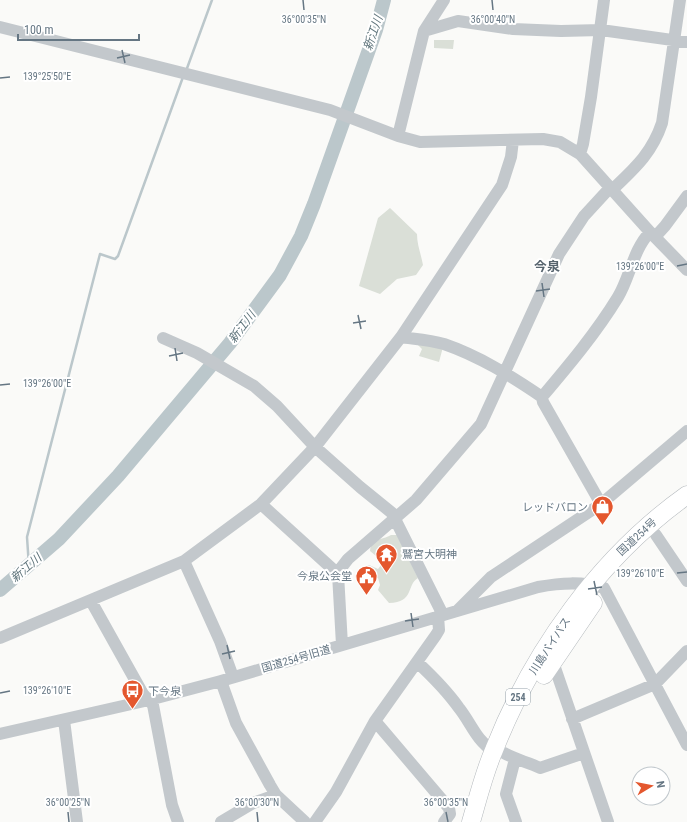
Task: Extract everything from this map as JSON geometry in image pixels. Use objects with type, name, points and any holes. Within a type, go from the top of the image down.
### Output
[{"type":"highway","name":"国道254号","points":[[598,586],[650,525],[687,495]]},
{"type":"highway","name":"国道254号","points":[[598,586],[687,510]]},
{"type":"highway","name":"川島バイパス","points":[[471,822],[526,706],[598,586]]},
{"type":"highway","name":"川島バイパス","points":[[482,822],[504,754],[515,702],[555,634],[598,586]]},
{"type":"street","points":[[398,136],[424,31],[444,0]]},
{"type":"street","points":[[580,154],[584,144],[604,0]]},
{"type":"street","points":[[342,645],[338,574],[348,559],[424,491],[478,429],[486,416],[559,254],[584,216],[607,190],[613,189],[643,160],[656,141],[662,123],[680,0]]},
{"type":"street","points":[[424,31],[458,21],[513,29],[561,31],[601,30],[687,42]]},
{"type":"street","points":[[0,27],[334,112],[398,136],[420,142],[543,139],[560,142],[580,154],[652,234],[687,270]]},
{"type":"street","points":[[0,638],[184,561],[261,504],[315,447],[401,337],[502,185],[511,157],[513,140]]},
{"type":"street","points":[[542,397],[576,357],[618,297],[638,251],[652,234],[665,226],[687,196]]},
{"type":"street","points":[[401,337],[443,344],[505,372],[542,397],[543,402],[601,504]]},
{"type":"street","points":[[163,338],[196,353],[254,386],[277,406],[315,447],[360,487],[387,508],[395,517],[441,616],[438,630],[375,721],[336,792],[315,822]]},
{"type":"street","points":[[457,611],[481,587],[507,566],[601,504],[687,431]]},
{"type":"street","points":[[261,504],[338,574]]},
{"type":"street","points":[[656,535],[687,581]]},
{"type":"street","points":[[184,561],[220,641],[233,677]]},
{"type":"street","name":"国道254号旧道","points":[[0,734],[149,700],[221,681],[553,584],[598,586]]},
{"type":"street","points":[[598,586],[655,684],[687,745]]},
{"type":"street","points":[[91,601],[143,694],[153,705],[172,805],[178,822]]},
{"type":"street","points":[[572,719],[655,684],[687,651]]},
{"type":"street","points":[[417,662],[438,682],[459,708],[478,738],[504,754],[528,762],[540,768],[584,753]]},
{"type":"street","points":[[553,662],[608,822]]},
{"type":"street","points":[[221,681],[236,723],[276,795],[305,822]]},
{"type":"street","points":[[64,720],[77,822]]},
{"type":"street","points":[[375,721],[449,808],[450,814],[444,822]]},
{"type":"street","points":[[504,754],[506,794],[516,822]]},
{"type":"street","points":[[221,822],[253,803],[276,795]]},
{"type":"shaded area","points":[[434,40],[454,40],[453,49],[434,48]]},
{"type":"shaded area","points":[[390,208],[417,234],[418,246],[423,265],[416,275],[397,279],[380,294],[359,286],[378,218]]},
{"type":"shaded area","points":[[415,342],[443,347],[439,362],[419,356],[422,349]]},
{"type":"shaded area","points":[[391,535],[397,535],[418,578],[414,581],[409,593],[403,600],[389,603],[378,590],[380,585],[378,578],[369,580],[365,579],[362,571],[369,565],[378,569],[382,564],[381,560],[370,551],[371,547],[375,541]]},
{"type":"waterway","points":[[186,71],[212,0]]},
{"type":"waterway","name":"新江川","points":[[0,590],[59,539],[118,476],[230,343],[280,275],[301,236],[314,204],[376,30],[384,0]]},
{"type":"waterway","points":[[29,567],[27,537],[100,254],[115,259],[118,256],[183,77]]},
{"type":"place","name":"レッドバロン","points":[[603,526]]},
{"type":"place","name":"鷲宮大明神","points":[[387,574]]},
{"type":"place","name":"今泉公会堂","points":[[367,596]]},
{"type":"place","name":"下今泉","points":[[132,710]]},
{"type":"district","name":"今泉","points":[[547,266]]}]
